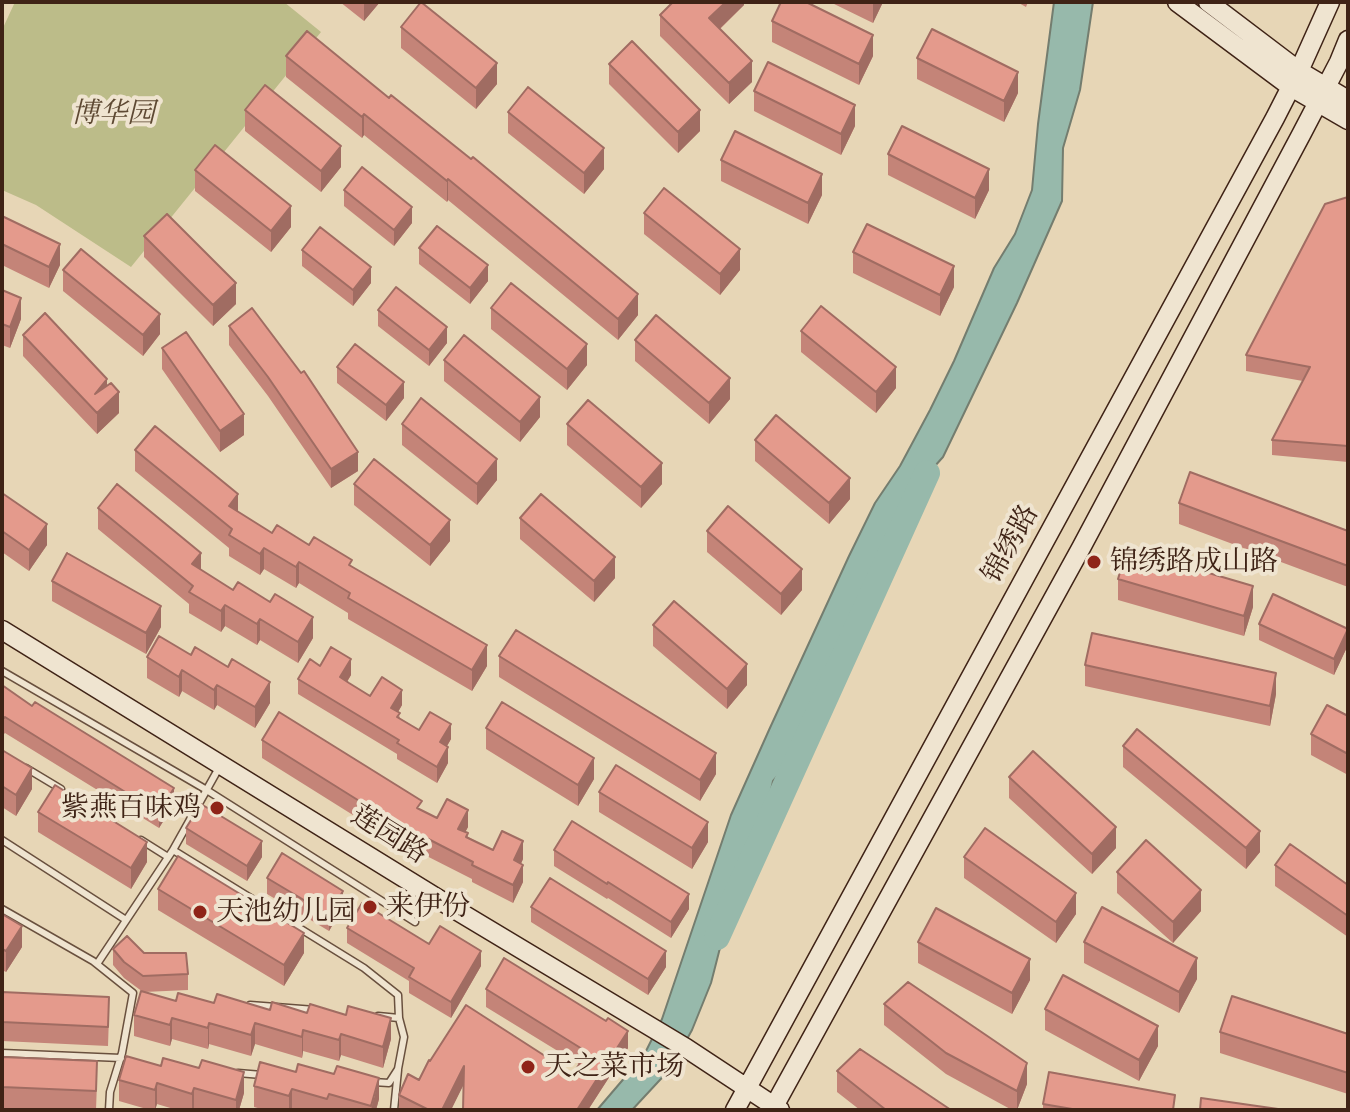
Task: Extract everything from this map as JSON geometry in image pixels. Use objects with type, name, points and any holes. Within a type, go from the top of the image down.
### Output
[{"type":"main road","points":[[1177,2],[1322,95],[1348,120]]},
{"type":"main road","points":[[1208,2],[1295,79]]},
{"type":"main road","name":"锦绣路","points":[[735,1110],[1295,79],[1330,2]]},
{"type":"main road","points":[[775,1109],[1081,548],[1322,95],[1348,40]]},
{"type":"main road","points":[[1322,95],[1348,100]]},
{"type":"main road","name":"莲园路","points":[[2,630],[686,1048],[775,1109]]},
{"type":"lane","points":[[2,671],[205,789],[415,922]]},
{"type":"lane","points":[[15,762],[66,792]]},
{"type":"lane","points":[[97,964],[170,853],[221,765]]},
{"type":"lane","points":[[130,832],[364,968],[398,995],[404,1037],[394,1110]]},
{"type":"lane","points":[[2,840],[126,920]]},
{"type":"lane","points":[[2,909],[97,964],[146,1000]]},
{"type":"lane","points":[[109,1110],[110,1092],[133,993]]},
{"type":"lane","points":[[240,1005],[328,1012]]},
{"type":"lane","points":[[371,1015],[399,1018]]},
{"type":"lane","points":[[2,1053],[119,1062],[133,1066]]},
{"type":"lane","points":[[358,1081],[389,1083],[398,1069]]},
{"type":"lane","points":[[236,1073],[266,1075]]},
{"type":"green space","name":"博华园","points":[[15,2],[284,2],[321,32],[131,267],[36,205],[2,190],[2,30]]},
{"type":"shaded area","points":[[1054,2],[1093,2],[1080,90],[1063,148],[1062,201],[943,457],[925,477],[804,746],[773,781],[760,842],[730,909],[711,983],[692,1030],[671,1068],[632,1110],[597,1110],[644,1055],[662,1019],[731,815],[769,730],[875,503],[900,466],[930,410],[994,268],[1015,234],[1032,190]]},
{"type":"building","points":[[421,2],[497,63],[476,88],[401,27]]},
{"type":"building","points":[[673,2],[726,2],[709,18],[752,61],[729,83],[660,15]]},
{"type":"building","points":[[781,2],[806,2],[873,35],[859,64],[772,21]]},
{"type":"building","points":[[932,29],[1018,72],[1004,101],[917,58]]},
{"type":"building","points":[[307,31],[389,98],[391,95],[471,159],[473,157],[638,294],[618,319],[448,179],[364,114],[362,117],[286,56]]},
{"type":"building","points":[[632,41],[700,110],[678,132],[609,64]]},
{"type":"building","points":[[768,62],[855,105],[841,134],[754,91]]},
{"type":"building","points":[[265,85],[341,146],[321,171],[245,110]]},
{"type":"building","points":[[528,87],[604,148],[584,173],[508,112]]},
{"type":"building","points":[[902,126],[989,169],[975,198],[888,154]]},
{"type":"building","points":[[735,131],[822,174],[808,203],[721,160]]},
{"type":"building","points":[[215,145],[291,206],[271,231],[195,170]]},
{"type":"building","points":[[362,167],[412,207],[394,230],[344,190]]},
{"type":"building","points":[[664,188],[740,249],[720,274],[644,213]]},
{"type":"building","points":[[1348,197],[1348,446],[1272,440],[1310,367],[1246,355],[1325,204]]},
{"type":"building","points":[[167,214],[236,283],[213,305],[144,236]]},
{"type":"building","points":[[2,216],[60,244],[49,267],[2,244]]},
{"type":"building","points":[[867,224],[954,266],[940,295],[853,252]]},
{"type":"building","points":[[437,226],[488,265],[470,288],[419,248]]},
{"type":"building","points":[[320,227],[371,267],[353,290],[302,250]]},
{"type":"building","points":[[81,249],[160,314],[143,335],[63,270]]},
{"type":"building","points":[[511,283],[587,344],[567,369],[491,308]]},
{"type":"building","points":[[396,287],[447,327],[429,350],[378,310]]},
{"type":"building","points":[[2,290],[21,298],[10,327],[2,324]]},
{"type":"building","points":[[821,306],[896,367],[876,392],[801,331]]},
{"type":"building","points":[[252,308],[301,373],[304,371],[358,452],[331,469],[229,326]]},
{"type":"building","points":[[45,313],[107,379],[95,394],[111,383],[119,392],[97,413],[23,335]]},
{"type":"building","points":[[656,315],[730,378],[709,403],[635,340]]},
{"type":"building","points":[[186,332],[244,414],[220,431],[162,348]]},
{"type":"building","points":[[464,335],[540,397],[520,422],[444,360]]},
{"type":"building","points":[[355,344],[404,382],[386,405],[337,367]]},
{"type":"building","points":[[421,398],[497,459],[477,484],[402,424]]},
{"type":"building","points":[[588,400],[662,463],[641,487],[567,424]]},
{"type":"building","points":[[776,415],[850,478],[829,503],[755,440]]},
{"type":"building","points":[[155,426],[238,494],[229,506],[272,533],[277,525],[309,545],[314,537],[352,560],[349,565],[487,645],[472,670],[348,598],[350,593],[299,562],[296,567],[264,548],[260,554],[229,535],[232,529],[135,450]]},
{"type":"building","points":[[374,459],[450,520],[430,545],[354,484]]},
{"type":"building","points":[[1190,472],[1348,531],[1348,566],[1179,503]]},
{"type":"building","points":[[117,484],[201,553],[192,564],[233,590],[238,582],[270,602],[275,594],[313,617],[298,642],[260,619],[257,624],[225,605],[221,611],[189,592],[193,586],[98,508]]},
{"type":"building","points":[[2,493],[47,524],[29,550],[2,531]]},
{"type":"building","points":[[541,494],[615,557],[594,581],[520,518]]},
{"type":"building","points":[[728,506],[802,569],[781,594],[707,531]]},
{"type":"building","points":[[1127,549],[1253,586],[1244,616],[1118,579]]},
{"type":"building","points":[[67,553],[161,606],[146,633],[52,581]]},
{"type":"building","points":[[1273,594],[1348,629],[1334,659],[1259,624]]},
{"type":"building","points":[[674,601],[747,664],[727,689],[653,625]]},
{"type":"building","points":[[516,630],[716,753],[700,780],[499,656]]},
{"type":"building","points":[[1092,633],[1276,673],[1270,706],[1085,665]]},
{"type":"building","points":[[159,636],[191,655],[195,647],[228,667],[232,659],[270,682],[255,707],[217,685],[214,690],[182,670],[179,677],[147,657]]},
{"type":"building","points":[[331,647],[351,659],[340,677],[370,696],[382,677],[402,690],[391,708],[400,713],[397,717],[419,730],[430,712],[451,724],[440,742],[448,747],[437,767],[397,743],[399,740],[298,679],[310,659],[320,666]]},
{"type":"building","points":[[2,685],[32,706],[35,702],[174,788],[159,813],[2,717]]},
{"type":"building","points":[[502,702],[594,758],[578,785],[486,728]]},
{"type":"building","points":[[1327,705],[1348,716],[1348,754],[1311,734]]},
{"type":"building","points":[[279,712],[422,801],[417,808],[437,818],[447,799],[468,810],[458,829],[468,833],[466,837],[493,850],[502,831],[523,841],[514,860],[523,865],[513,885],[404,829],[262,740]]},
{"type":"building","points":[[1137,729],[1260,831],[1246,848],[1123,746]]},
{"type":"building","points":[[2,750],[32,768],[16,795],[2,786]]},
{"type":"building","points":[[1033,751],[1116,827],[1092,854],[1009,777]]},
{"type":"building","points":[[616,765],[708,822],[692,848],[599,792]]},
{"type":"building","points":[[55,785],[147,842],[131,868],[38,812]]},
{"type":"building","points":[[201,804],[262,841],[247,866],[186,828]]},
{"type":"building","points":[[572,821],[689,894],[671,922],[554,850]]},
{"type":"building","points":[[985,828],[1076,893],[1056,922],[964,857]]},
{"type":"building","points":[[1146,840],[1201,890],[1173,922],[1117,872]]},
{"type":"building","points":[[1290,844],[1348,885],[1348,916],[1275,865]]},
{"type":"building","points":[[282,853],[343,891],[329,915],[267,878]]},
{"type":"building","points":[[178,856],[304,933],[284,965],[158,889]]},
{"type":"building","points":[[550,878],[666,951],[648,979],[531,907]]},
{"type":"building","points":[[362,903],[429,944],[440,926],[481,951],[451,1002],[409,977],[414,968],[347,928]]},
{"type":"building","points":[[1102,907],[1197,958],[1179,992],[1084,942]]},
{"type":"building","points":[[936,908],[1030,959],[1012,993],[918,942]]},
{"type":"building","points":[[2,914],[22,926],[6,951],[2,949]]},
{"type":"building","points":[[127,936],[144,953],[186,953],[188,974],[143,976],[113,949]]},
{"type":"building","points":[[504,958],[606,1021],[608,1018],[628,1031],[577,1110],[463,1110],[464,1066],[442,1110],[429,1110],[399,1095],[408,1074],[419,1080],[466,1005],[573,1074],[587,1052],[486,989]]},
{"type":"building","points":[[1063,975],[1158,1026],[1139,1060],[1045,1009]]},
{"type":"building","points":[[908,982],[1027,1063],[1017,1091],[946,1053],[884,1004]]},
{"type":"building","points":[[141,991],[176,1001],[178,993],[214,1003],[217,994],[270,1010],[272,1002],[307,1013],[310,1004],[346,1015],[348,1006],[391,1018],[383,1047],[341,1034],[339,1040],[303,1030],[302,1037],[255,1023],[251,1035],[209,1023],[208,1028],[172,1018],[170,1025],[134,1015]]},
{"type":"building","points":[[2,992],[109,997],[108,1027],[2,1022]]},
{"type":"building","points":[[1232,996],[1348,1034],[1348,1073],[1220,1032]]},
{"type":"building","points":[[860,1049],[951,1110],[886,1110],[837,1071]]},
{"type":"building","points":[[126,1056],[161,1066],[163,1058],[199,1068],[202,1060],[244,1072],[236,1100],[194,1088],[192,1094],[157,1083],[155,1090],[119,1080]]},
{"type":"building","points":[[2,1057],[97,1061],[96,1091],[2,1087]]},
{"type":"building","points":[[260,1062],[296,1072],[298,1064],[334,1074],[337,1066],[379,1078],[371,1106],[329,1094],[327,1099],[292,1089],[289,1096],[254,1086]]},
{"type":"building","points":[[1049,1072],[1175,1095],[1173,1110],[1078,1110],[1043,1104]]},
{"type":"building","points":[[1201,1098],[1285,1110],[1200,1110]]},
{"type":"waterway","points":[[717,937],[927,473]]},
{"type":"place","name":"锦绣路成山路","points":[[1094,562]]},
{"type":"place","name":"紫燕百味鸡","points":[[217,808]]},
{"type":"place","name":"来伊份","points":[[370,907]]},
{"type":"place","name":"天池幼儿园","points":[[200,912]]},
{"type":"place","name":"天之菜市场","points":[[528,1067]]}]
